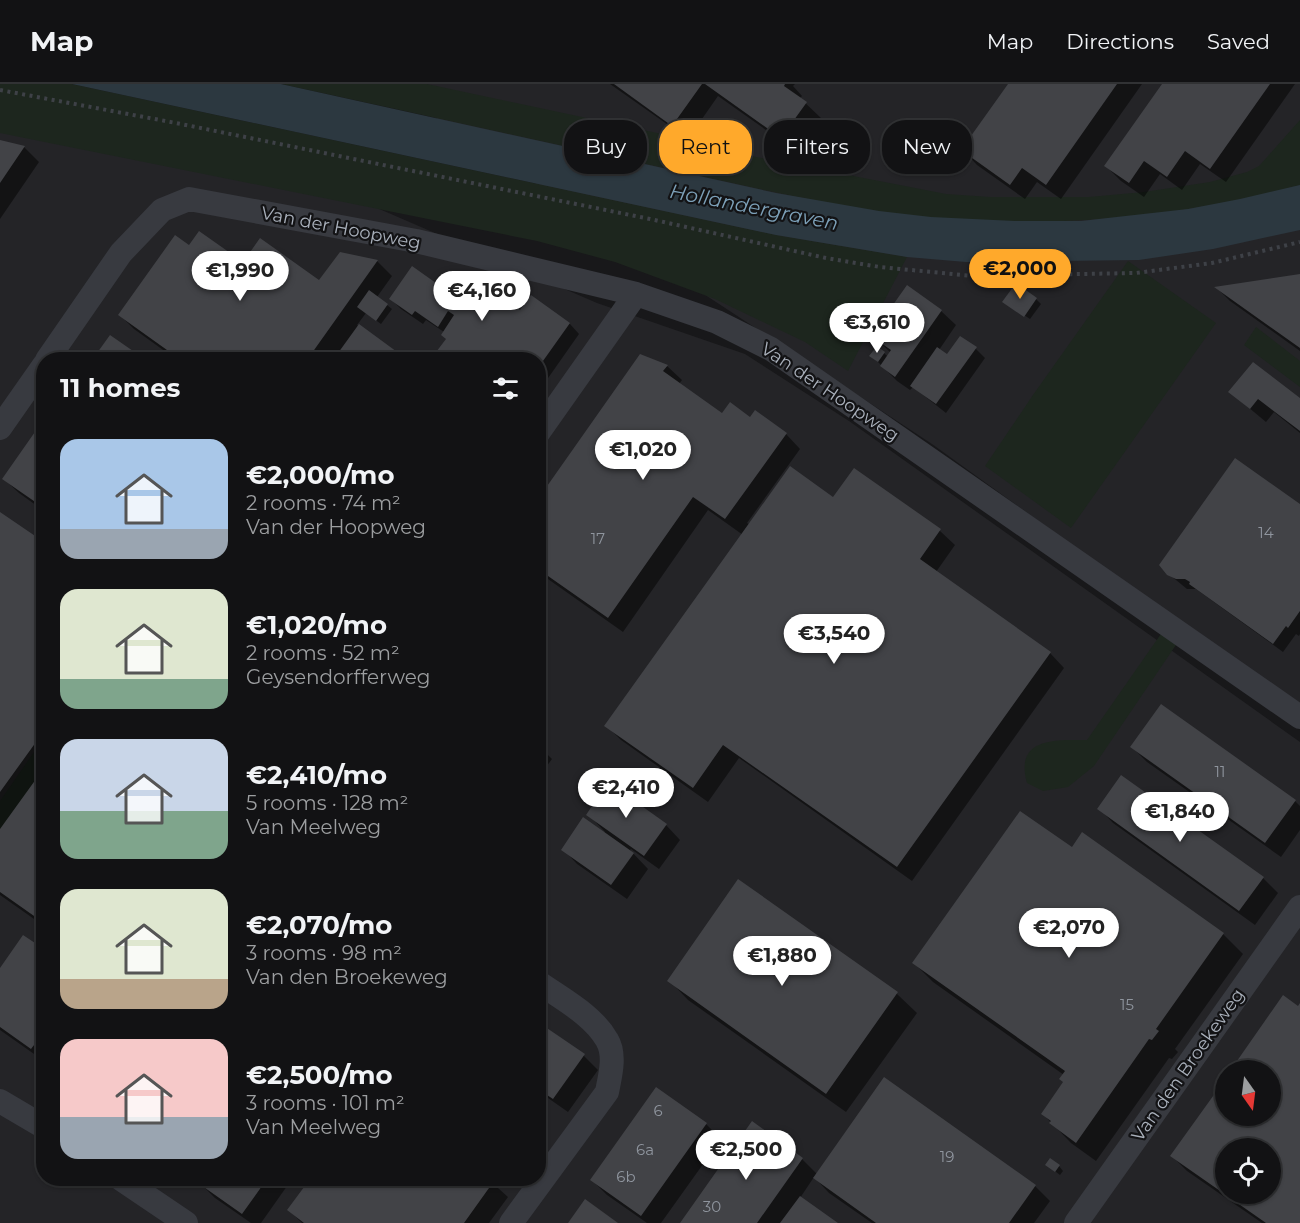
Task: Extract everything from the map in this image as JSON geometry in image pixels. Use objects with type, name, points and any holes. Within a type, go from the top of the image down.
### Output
[{"type":"street","name":"Van der Hoopweg","points":[[53,352],[121,253],[162,210],[189,199],[416,241],[636,294],[717,322],[771,349],[1300,717]]},
{"type":"street","points":[[546,422],[636,294]]},
{"type":"street","points":[[0,428],[36,376]]},
{"type":"street","name":"Van den Broekeweg","points":[[1076,1223],[1300,907]]},
{"type":"street","points":[[546,988],[588,1017],[608,1041],[611,1058],[611,1075],[607,1092],[546,1175]]},
{"type":"street","points":[[0,1101],[36,1122]]},
{"type":"street","points":[[131,1186],[186,1223]]},
{"type":"street","points":[[511,1223],[538,1186]]},
{"type":"path","points":[[0,90],[188,125],[650,219],[826,258],[880,267],[973,276],[1136,273],[1212,263],[1300,242]]},
{"type":"shaded area","points":[[0,84],[72,84],[776,235],[907,257],[848,371],[805,342],[715,299],[615,262],[537,241],[0,133]]},
{"type":"shaded area","points":[[281,84],[427,84],[596,120],[564,120],[564,146]]},
{"type":"shaded area","points":[[328,84],[1300,84],[1300,710],[932,444],[413,103]]},
{"type":"shaded area","points":[[0,116],[296,173],[597,303],[745,354],[849,421],[1300,742],[1300,1223],[0,1223]]},
{"type":"shaded area","points":[[1300,120],[1300,185],[1197,208],[1090,220],[982,221],[877,211],[787,195],[691,174],[752,174],[752,156],[764,159],[764,174],[843,174],[946,194],[990,197],[1089,197],[1144,192],[1210,182],[1247,172],[1259,166]]},
{"type":"shaded area","points":[[647,131],[659,133],[659,167],[647,164]]},
{"type":"shaded area","points":[[1128,261],[1216,323],[1071,528],[985,466]]},
{"type":"shaded area","points":[[1256,327],[1300,361],[1300,387],[1244,345]]},
{"type":"shaded area","points":[[1163,631],[1178,642],[1094,766],[1068,787],[1043,791],[1027,783],[1025,768],[1027,757],[1032,749],[1051,741],[1087,740]]},
{"type":"shaded area","points":[[36,749],[36,862],[0,862],[0,801]]},
{"type":"water","name":"Hollandergraven","points":[[72,84],[281,84],[564,146],[564,174],[647,174],[647,165],[659,167],[659,174],[690,174],[776,193],[879,211],[931,217],[1081,221],[1188,209],[1300,185],[1300,230],[1213,249],[1139,260],[966,262],[907,257],[776,235]]},
{"type":"building","points":[[614,84],[702,84],[676,120],[664,120]]},
{"type":"building","points":[[705,84],[785,84],[784,86],[807,102],[794,120],[764,120],[764,126]]},
{"type":"building","points":[[1008,84],[1117,84],[1046,185],[1022,168],[1010,185],[972,158],[972,135]]},
{"type":"building","points":[[1162,84],[1270,84],[1210,169],[1185,151],[1167,177],[1144,161],[1129,183],[1104,166]]},
{"type":"building","points":[[0,140],[25,146],[0,183]]},
{"type":"building","points":[[199,231],[243,262],[260,238],[319,280],[340,252],[378,260],[313,352],[170,352],[118,315],[175,235],[189,245]]},
{"type":"building","points":[[412,266],[443,288],[445,284],[458,293],[462,288],[475,297],[484,284],[520,310],[531,295],[570,323],[546,357],[546,352],[436,352],[446,339],[441,335],[454,315],[448,311],[438,327],[415,311],[412,315],[389,299]]},
{"type":"building","points":[[1300,274],[1300,348],[1214,287]]},
{"type":"building","points":[[1016,283],[1037,298],[1024,317],[1002,302]]},
{"type":"building","points":[[907,285],[942,310],[895,377],[880,366],[891,350],[871,336]]},
{"type":"building","points":[[369,290],[388,304],[376,321],[357,307]]},
{"type":"building","points":[[359,324],[397,352],[339,352]]},
{"type":"building","points":[[110,335],[134,352],[98,352]]},
{"type":"building","points":[[960,336],[977,347],[936,404],[910,386],[937,347],[947,354]]},
{"type":"building","points":[[877,346],[885,352],[878,362],[869,356]]},
{"type":"building","points":[[640,354],[668,365],[663,371],[722,413],[730,402],[750,417],[755,410],[787,433],[725,519],[693,497],[608,618],[546,575],[546,488]]},
{"type":"building","points":[[1253,362],[1300,398],[1300,431],[1258,399],[1250,409],[1228,392]]},
{"type":"building","points":[[36,430],[36,502],[2,479]]},
{"type":"building","points":[[1235,458],[1300,504],[1300,611],[1273,644],[1189,584],[1190,582],[1167,575],[1159,565]]},
{"type":"building","points":[[790,466],[833,497],[854,468],[941,529],[920,559],[1051,652],[897,867],[723,745],[693,788],[604,726]]},
{"type":"building","points":[[0,512],[36,537],[36,742],[0,792]]},
{"type":"building","points":[[1161,704],[1296,800],[1265,843],[1130,747]]},
{"type":"building","points":[[1121,775],[1264,877],[1239,911],[1097,809]]},
{"type":"building","points":[[36,779],[36,917],[0,892],[0,829]]},
{"type":"building","points":[[608,782],[667,824],[644,856],[586,815]]},
{"type":"building","points":[[1020,811],[1072,847],[1082,832],[1224,933],[1156,1029],[1159,1031],[1152,1040],[1149,1039],[1076,1143],[1049,1123],[1051,1121],[1041,1114],[1063,1082],[1059,1079],[1065,1071],[912,963]]},
{"type":"building","points":[[583,817],[634,853],[611,885],[561,850]]},
{"type":"building","points":[[738,879],[898,992],[826,1094],[667,981]]},
{"type":"building","points":[[23,935],[36,944],[36,1042],[31,1049],[0,1027],[0,968]]},
{"type":"building","points":[[1283,995],[1298,1006],[1300,1003],[1300,1223],[1266,1223],[1239,1204],[1281,1204],[1281,1138],[1215,1138],[1215,1187],[1170,1156],[1215,1093],[1215,1126],[1281,1126],[1281,1060],[1238,1060]]},
{"type":"building","points":[[546,1027],[585,1054],[553,1099],[546,1094]]},
{"type":"building","points":[[884,1077],[1036,1185],[1009,1223],[876,1223],[813,1178]]},
{"type":"building","points":[[656,1087],[707,1123],[641,1216],[590,1180]]},
{"type":"building","points":[[752,1121],[803,1158],[757,1223],[680,1223]]},
{"type":"building","points":[[1050,1158],[1060,1165],[1055,1172],[1045,1165]]},
{"type":"building","points":[[202,1186],[262,1186],[242,1214]]},
{"type":"building","points":[[305,1186],[490,1186],[464,1223],[304,1223],[287,1210]]},
{"type":"building","points":[[800,1196],[838,1223],[780,1223]]},
{"type":"building","points":[[585,1199],[618,1223],[568,1223]]}]
